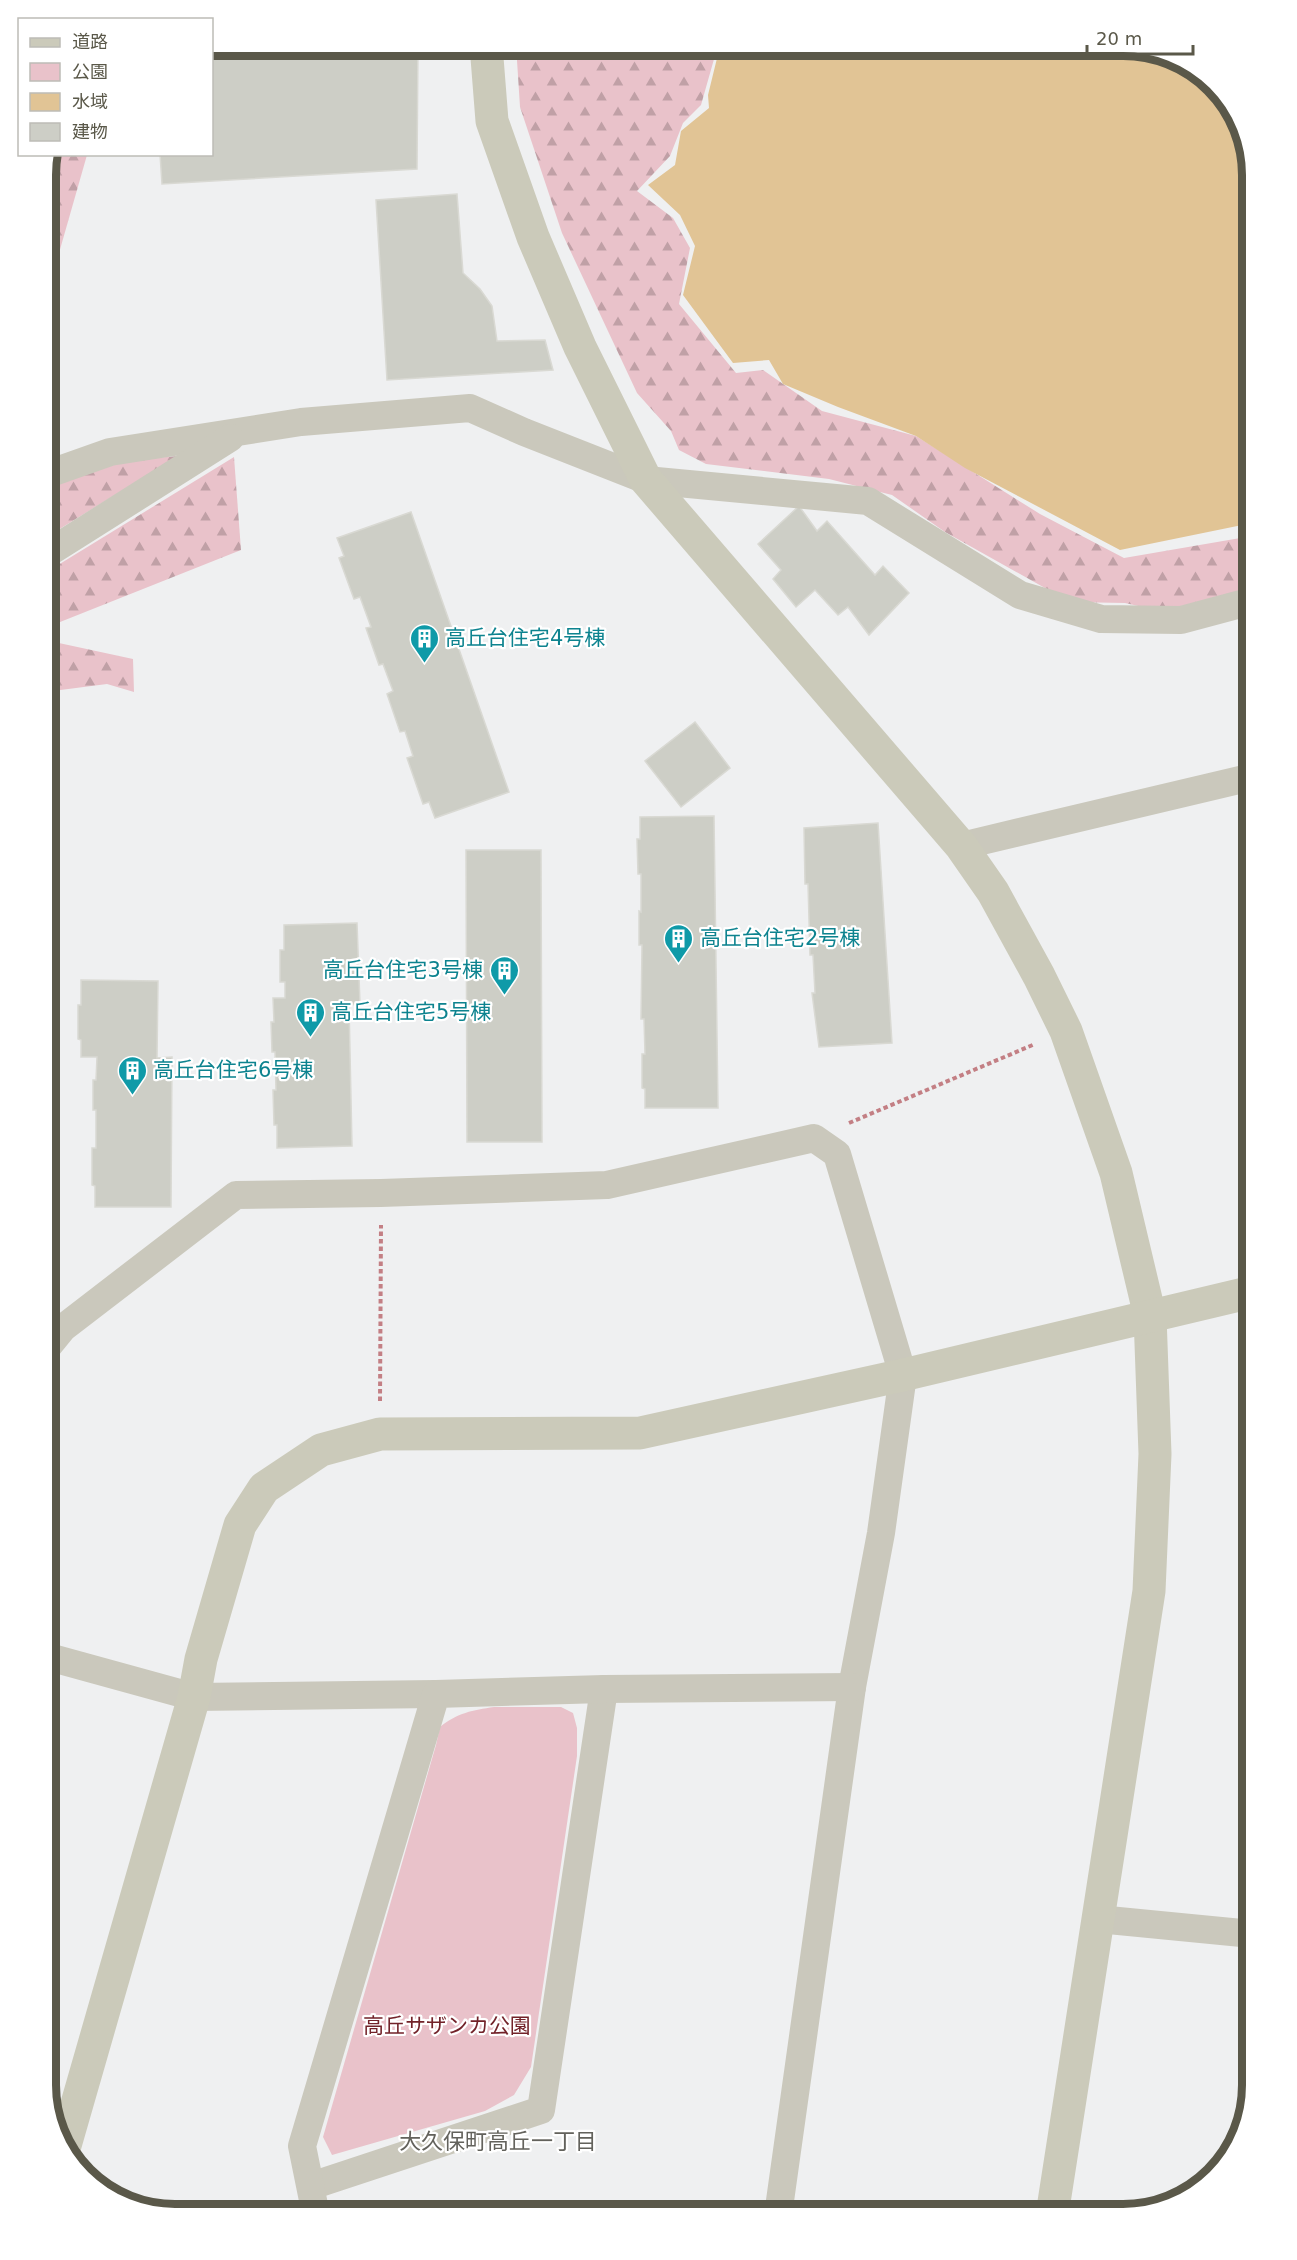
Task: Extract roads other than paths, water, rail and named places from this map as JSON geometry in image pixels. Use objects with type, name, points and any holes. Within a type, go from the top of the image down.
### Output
[{"type":"street","points":[[487,56],[492,121],[530,226],[580,347],[646,480],[961,846],[993,892],[1066,1030],[1116,1173],[1149,1316],[1155,1454],[1149,1591],[1054,2204]]},
{"type":"street","points":[[56,471],[110,452],[301,422],[470,408],[646,480],[868,501],[1020,595],[1101,618],[1181,620],[1241,604]]},
{"type":"street","points":[[56,548],[237,433]]},
{"type":"street","points":[[961,846],[1241,780]]},
{"type":"street","points":[[56,1337],[63,1328],[236,1195],[381,1193],[607,1185],[814,1138],[837,1154],[903,1375],[881,1533],[852,1687],[780,2204]]},
{"type":"street","points":[[67,2135],[194,1697],[201,1659],[240,1525],[264,1488],[321,1450],[380,1434],[640,1433],[903,1375],[1241,1295]]},
{"type":"street","points":[[56,1659],[194,1697],[852,1687]]},
{"type":"street","points":[[311,2186],[541,2110],[604,1689]]},
{"type":"street","points":[[314,2204],[302,2146],[436,1694]]},
{"type":"street","points":[[1098,1919],[1241,1933]]},
{"type":"water","points":[[718,56],[1131,56],[1161,62],[1189,75],[1222,108],[1235,136],[1240,159],[1241,525],[1120,550],[965,468],[916,436],[783,384],[769,360],[733,363],[683,295],[695,246],[680,215],[648,185],[675,165],[681,131],[709,108],[708,95]]},
{"type":"place","name":"高丘台住宅4号棟","points":[[424,664]]},
{"type":"place","name":"高丘台住宅2号棟","points":[[679,964]]},
{"type":"place","name":"高丘台住宅3号棟","points":[[504,996]]},
{"type":"place","name":"高丘台住宅5号棟","points":[[310,1038]]},
{"type":"place","name":"高丘台住宅6号棟","points":[[132,1096]]},
{"type":"district","name":"大久保町高丘一丁目","points":[[498,2141]]},
{"type":"park label","name":"高丘サザンカ公園","points":[[447,2026]]}]
